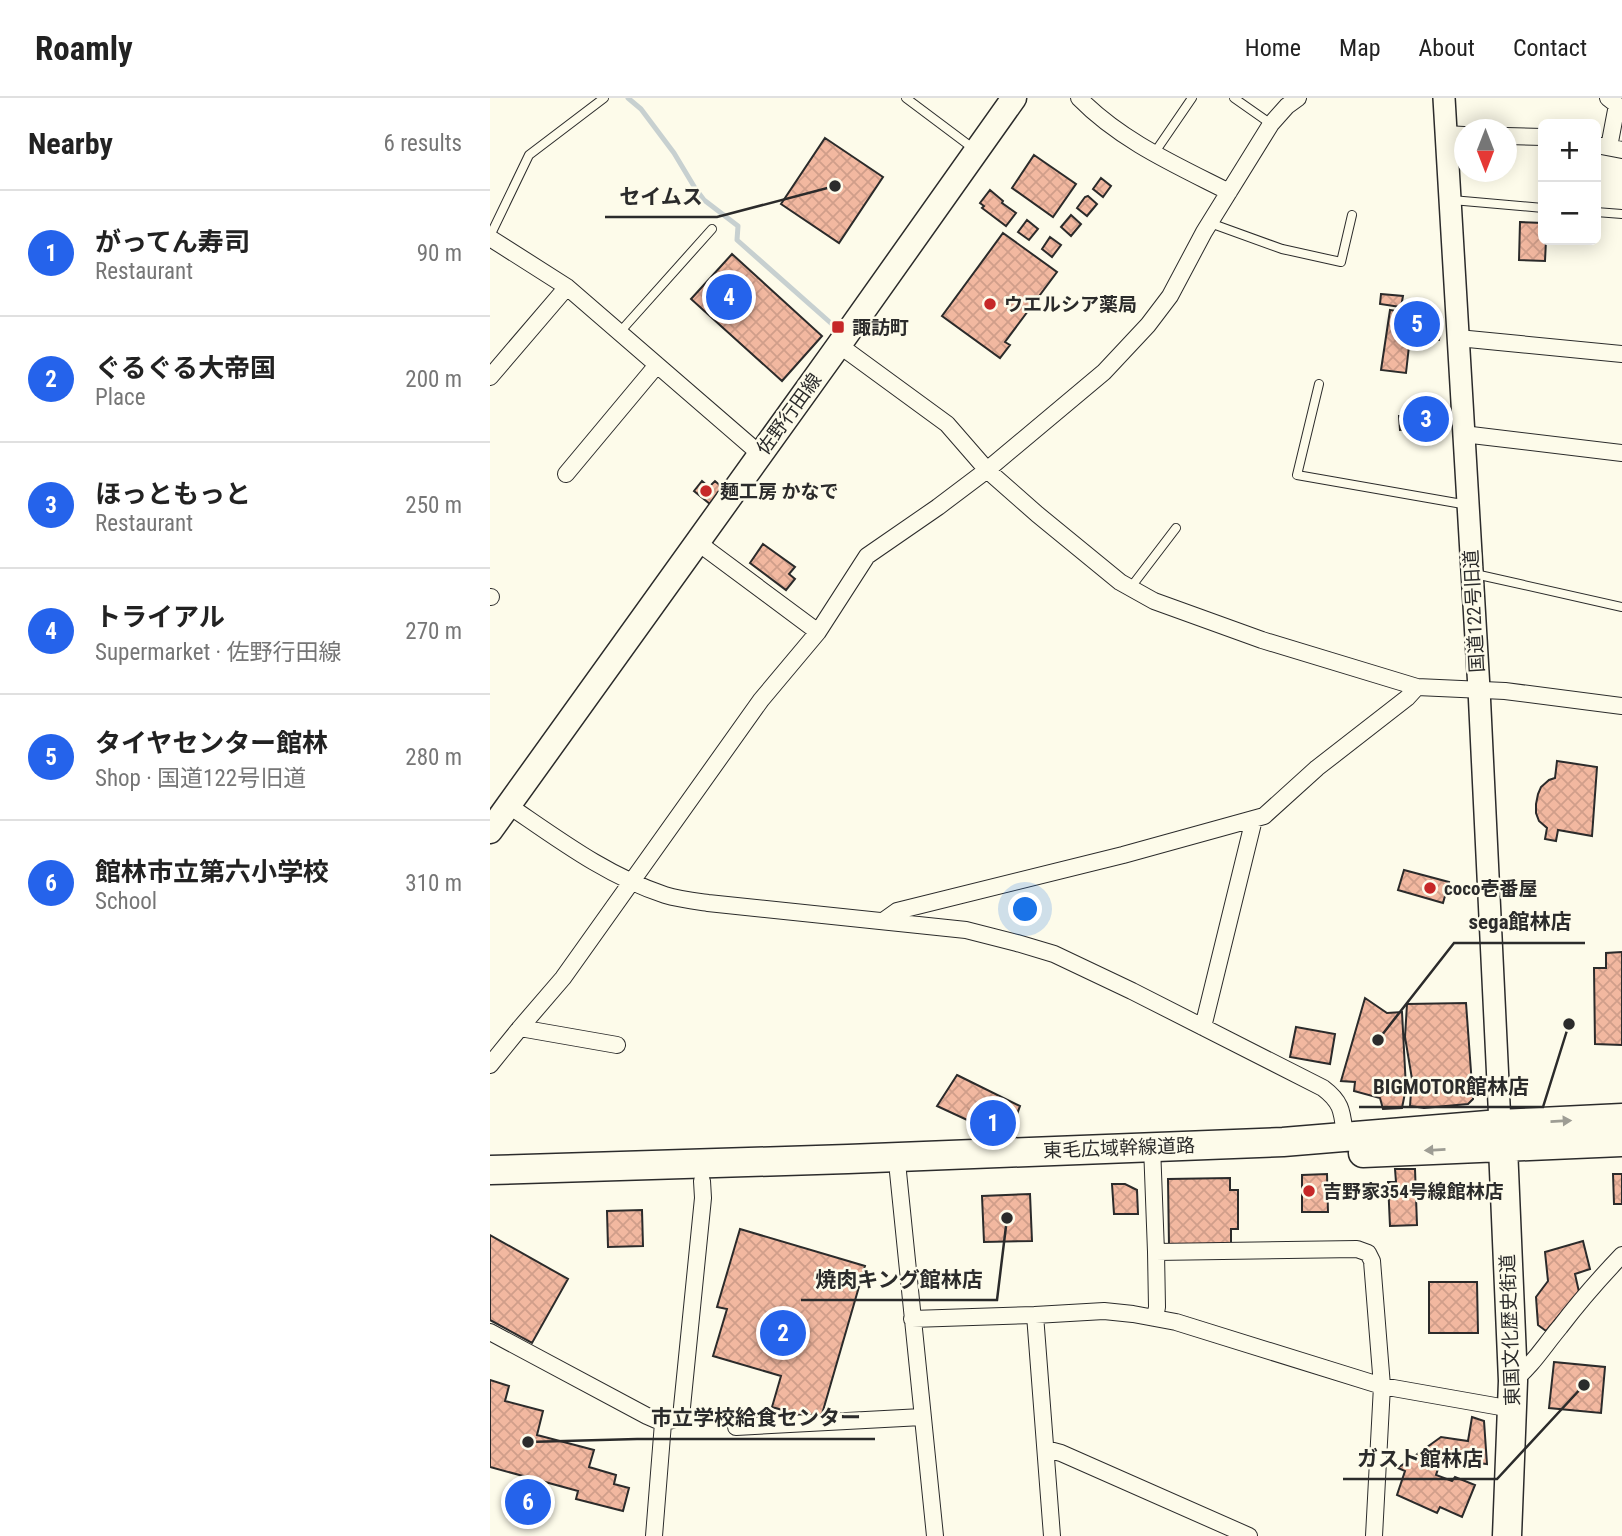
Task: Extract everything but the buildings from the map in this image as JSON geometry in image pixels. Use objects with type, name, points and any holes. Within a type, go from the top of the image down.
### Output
[{"type":"highway","name":"東毛広域幹線道路","points":[[490,1170],[1152,1153],[1501,1135],[1622,1118]]},
{"type":"highway","name":"東毛広域幹線道路","points":[[490,1189],[898,1172],[1345,1136],[1501,1135],[1622,1142]]},
{"type":"highway","name":"東国文化歴史街道","points":[[1501,1135],[1512,1395],[1507,1536]]},
{"type":"main road","name":"佐野行田線","points":[[496,819],[1014,98]]},
{"type":"street","points":[[1079,98],[1088,108],[1137,145],[1229,192]]},
{"type":"street","points":[[490,1065],[564,978],[761,700],[818,632],[867,556],[987,471],[1104,372],[1148,325],[1170,296],[1210,223],[1270,124],[1298,98]]},
{"type":"street","name":"国道122号旧道","points":[[1444,98],[1454,131]]},
{"type":"street","points":[[1608,98],[1617,105],[1609,147]]},
{"type":"street","points":[[1517,136],[1538,137]]},
{"type":"street","name":"国道122号旧道","points":[[1454,145],[1449,200],[1479,689],[1501,1135]]},
{"type":"street","points":[[490,237],[567,287],[760,454]]},
{"type":"street","points":[[490,377],[567,287]]},
{"type":"street","points":[[1458,338],[1622,354]]},
{"type":"street","points":[[839,345],[947,424],[987,471],[1037,514],[1120,582],[1154,601],[1262,640],[1417,687],[1479,689],[1622,706]]},
{"type":"street","points":[[566,474],[657,365]]},
{"type":"street","points":[[1463,434],[1622,453]]},
{"type":"street","points":[[697,542],[818,632]]},
{"type":"street","points":[[883,921],[897,911],[1265,816],[1317,768],[1407,698],[1417,687]]},
{"type":"street","points":[[496,819],[633,883],[667,895],[708,903],[967,930],[1054,954],[1323,1088],[1335,1097],[1341,1107],[1345,1136]]},
{"type":"street","points":[[1203,1027],[1254,819]]},
{"type":"street","points":[[520,1028],[617,1045]]},
{"type":"street","points":[[1152,1153],[1156,1252],[1155,1318]]},
{"type":"street","points":[[898,1172],[935,1536]]},
{"type":"street","points":[[490,1332],[647,1416],[663,1423],[681,1416],[703,1198],[702,1181]]},
{"type":"street","points":[[1156,1252],[1356,1249],[1368,1253],[1372,1261],[1382,1386],[1374,1536]]},
{"type":"street","points":[[912,1319],[1104,1311],[1177,1322],[1382,1386],[1512,1395],[1565,1320],[1622,1255]]},
{"type":"street","points":[[1035,1315],[1052,1536]]},
{"type":"street","points":[[736,1427],[922,1417]]},
{"type":"street","points":[[654,1536],[663,1423]]},
{"type":"street","points":[[1046,1449],[1061,1453],[1243,1535]]},
{"type":"lane","points":[[490,237],[528,155],[604,98]]},
{"type":"lane","points":[[906,98],[976,150]]},
{"type":"lane","points":[[1153,155],[1192,98]]},
{"type":"lane","points":[[1234,98],[1270,124]]},
{"type":"lane","points":[[1449,200],[1538,208]]},
{"type":"lane","points":[[1601,212],[1622,214]]},
{"type":"lane","points":[[1210,223],[1282,249],[1341,262],[1352,215]]},
{"type":"lane","points":[[619,333],[712,229]]},
{"type":"lane","points":[[1319,384],[1297,475],[1468,505]]},
{"type":"lane","points":[[1131,587],[1176,528]]},
{"type":"lane","points":[[1472,573],[1622,607]]},
{"type":"waterway","points":[[628,98],[641,109],[674,153],[704,200],[738,226],[737,240],[833,325]]},
{"type":"place","name":"セイムス","points":[[835,186]]},
{"type":"place","name":"トライアル","points":[[729,297]]},
{"type":"place","name":"ウエルシア薬局","points":[[990,304]]},
{"type":"place","name":"タイヤセンター館林","points":[[1417,324]]},
{"type":"place","name":"諏訪町","points":[[838,327]]},
{"type":"place","name":"ほっともっと","points":[[1426,419]]},
{"type":"place","name":"麺工房 かなで","points":[[706,491]]},
{"type":"place","name":"coco壱番屋","points":[[1430,888]]},
{"type":"place","name":"BIGMOTOR館林店","points":[[1569,1024]]},
{"type":"place","name":"sega館林店","points":[[1378,1040]]},
{"type":"place","name":"がってん寿司","points":[[993,1123]]},
{"type":"place","name":"吉野家354号線館林店","points":[[1309,1191]]},
{"type":"place","name":"焼肉キング館林店","points":[[1007,1218]]},
{"type":"place","name":"ぐるぐる大帝国","points":[[783,1333]]},
{"type":"place","name":"ガスト館林店","points":[[1584,1385]]},
{"type":"place","name":"市立学校給食センター","points":[[528,1442]]},
{"type":"place","name":"館林市立第六小学校","points":[[528,1502]]}]
